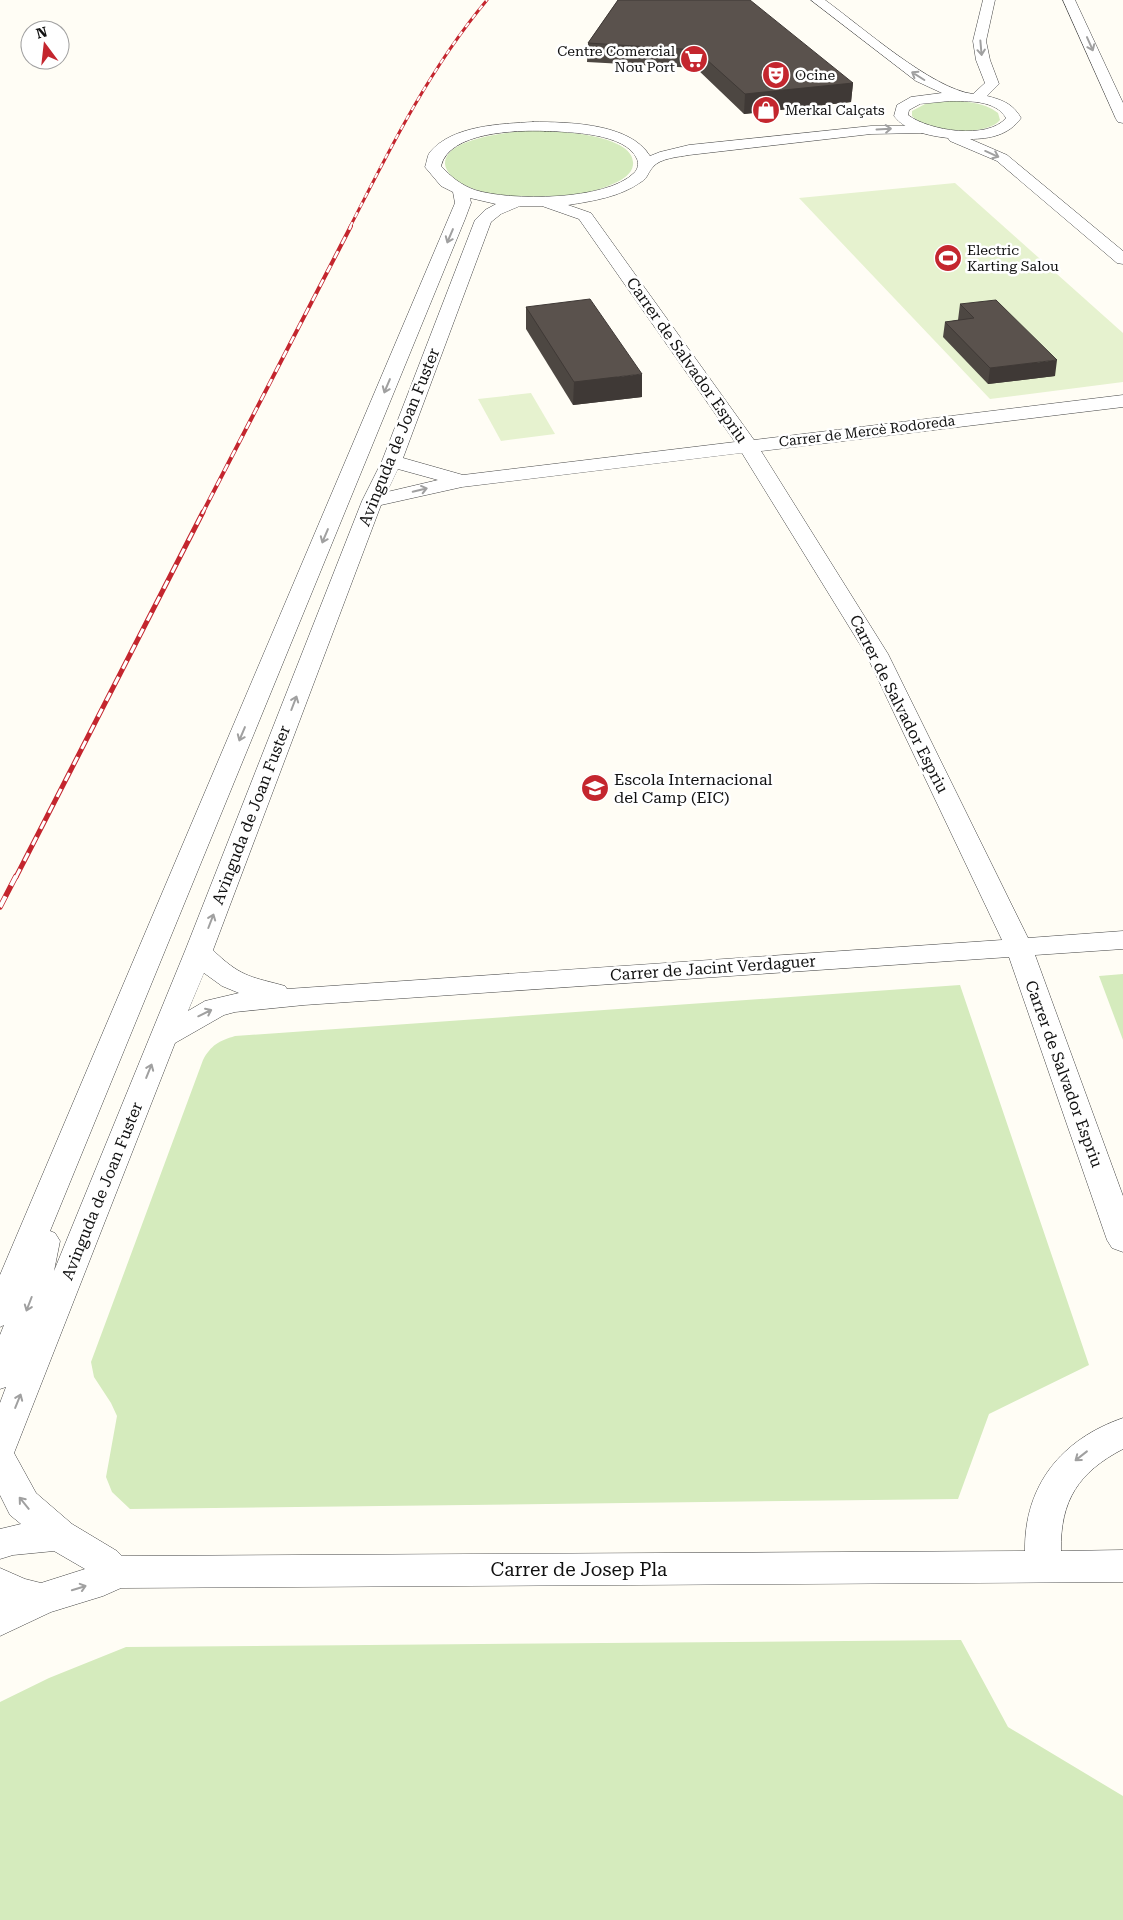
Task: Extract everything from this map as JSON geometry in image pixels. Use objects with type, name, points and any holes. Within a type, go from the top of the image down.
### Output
[{"type":"street","points":[[922,129],[903,119],[900,114],[902,108],[913,95],[969,98],[992,84],[980,48],[980,34],[989,0]]},
{"type":"street","points":[[1070,0],[1123,119]]},
{"type":"street","points":[[811,3],[921,78],[969,98],[996,104],[1011,112],[1014,118],[1013,122],[1006,127],[977,134],[947,134],[922,129],[877,129],[689,150],[665,155],[646,164],[641,175],[627,185],[588,206],[545,202],[519,202],[488,198],[461,190],[442,180],[436,174],[433,161],[442,149],[456,141],[476,134],[516,127],[551,126],[585,129],[626,141],[646,143],[679,142],[837,124],[902,108]]},
{"type":"street","points":[[811,3],[899,79]]},
{"type":"street","points":[[1006,127],[1018,154],[1123,241]]},
{"type":"street","points":[[947,134],[1002,158],[1123,260]]},
{"type":"street","points":[[626,141],[640,152],[646,164]]},
{"type":"street","name":"Avinguda de Joan Fuster","points":[[0,1314],[464,203],[461,190]]},
{"type":"street","name":"Avinguda de Joan Fuster","points":[[0,1446],[199,951],[372,501],[392,461],[484,220],[495,211],[519,202]]},
{"type":"street","name":"Carrer de Salvador Espriu","points":[[588,206],[748,446],[877,654],[1019,947],[1123,1240]]},
{"type":"street","name":"Carrer de Mercè Rodoreda","points":[[372,501],[462,480],[1123,401]]},
{"type":"street","name":"Carrer de Mercè Rodoreda","points":[[392,461],[462,480]]},
{"type":"street","name":"Carrer de Jacint Verdaguer","points":[[163,1037],[215,1008],[235,1003],[304,996],[1123,940]]},
{"type":"street","name":"Carrer de Jacint Verdaguer","points":[[199,951],[213,968],[236,982],[265,991],[304,996]]},
{"type":"street","points":[[0,1376],[32,1297],[60,1171]]},
{"type":"street","points":[[1043,1566],[1041,1537],[1046,1509],[1057,1483],[1075,1462],[1097,1444],[1123,1432]]},
{"type":"street","points":[[0,1461],[23,1504],[59,1535],[104,1562],[114,1572]]},
{"type":"street","points":[[0,1544],[13,1540],[59,1535]]},
{"type":"street","name":"Carrer de Josep Pla","points":[[0,1620],[41,1599],[102,1580],[114,1572],[1123,1566]]},
{"type":"street","points":[[0,1584],[18,1593],[41,1599]]},
{"type":"green space","points":[[943,101],[986,106],[998,113],[1000,120],[982,129],[956,131],[930,126],[912,116],[912,111],[925,104]]},
{"type":"green space","points":[[532,130],[573,133],[608,140],[622,146],[631,154],[632,168],[629,174],[621,180],[599,189],[560,197],[538,198],[497,195],[478,190],[462,184],[451,176],[447,170],[445,164],[448,155],[467,142],[496,135]]},
{"type":"green space","name":"Electric Karting Salou","points":[[955,183],[1123,333],[1123,382],[990,399],[799,198]]},
{"type":"green space","points":[[531,393],[555,434],[501,441],[478,399]]},
{"type":"green space","points":[[1123,974],[1123,1040],[1099,976]]},
{"type":"green space","points":[[960,985],[1089,1365],[989,1414],[958,1499],[130,1509],[112,1492],[106,1477],[117,1416],[94,1377],[91,1362],[203,1060],[212,1047],[220,1042],[235,1036]]},
{"type":"green space","points":[[961,1640],[1008,1727],[1123,1796],[1123,1920],[0,1920],[0,1702],[49,1678],[126,1647]]},
{"type":"building","name":"Centre Comercial Nou Port","points":[[618,0],[750,0],[853,83],[745,94],[696,50],[588,43]]},
{"type":"building","points":[[590,299],[642,374],[574,382],[526,307]]},
{"type":"building","points":[[996,300],[1057,360],[990,368],[945,322],[974,318],[960,304]]},
{"type":"railway","points":[[350,227],[412,109],[447,53],[487,0]]},
{"type":"railway","points":[[202,514],[351,226]]},
{"type":"railway","points":[[16,877],[203,512]]},
{"type":"railway","points":[[0,907],[16,876]]},
{"type":"place","name":"Centre Comercial Nou Port","points":[[694,59]]},
{"type":"place","name":"Ocine","points":[[776,75]]},
{"type":"place","name":"Merkal Calçats","points":[[766,110]]},
{"type":"place","name":"Electric Karting Salou","points":[[948,258]]},
{"type":"place","name":"Escola Internacional del Camp (EIC)","points":[[595,788]]}]
